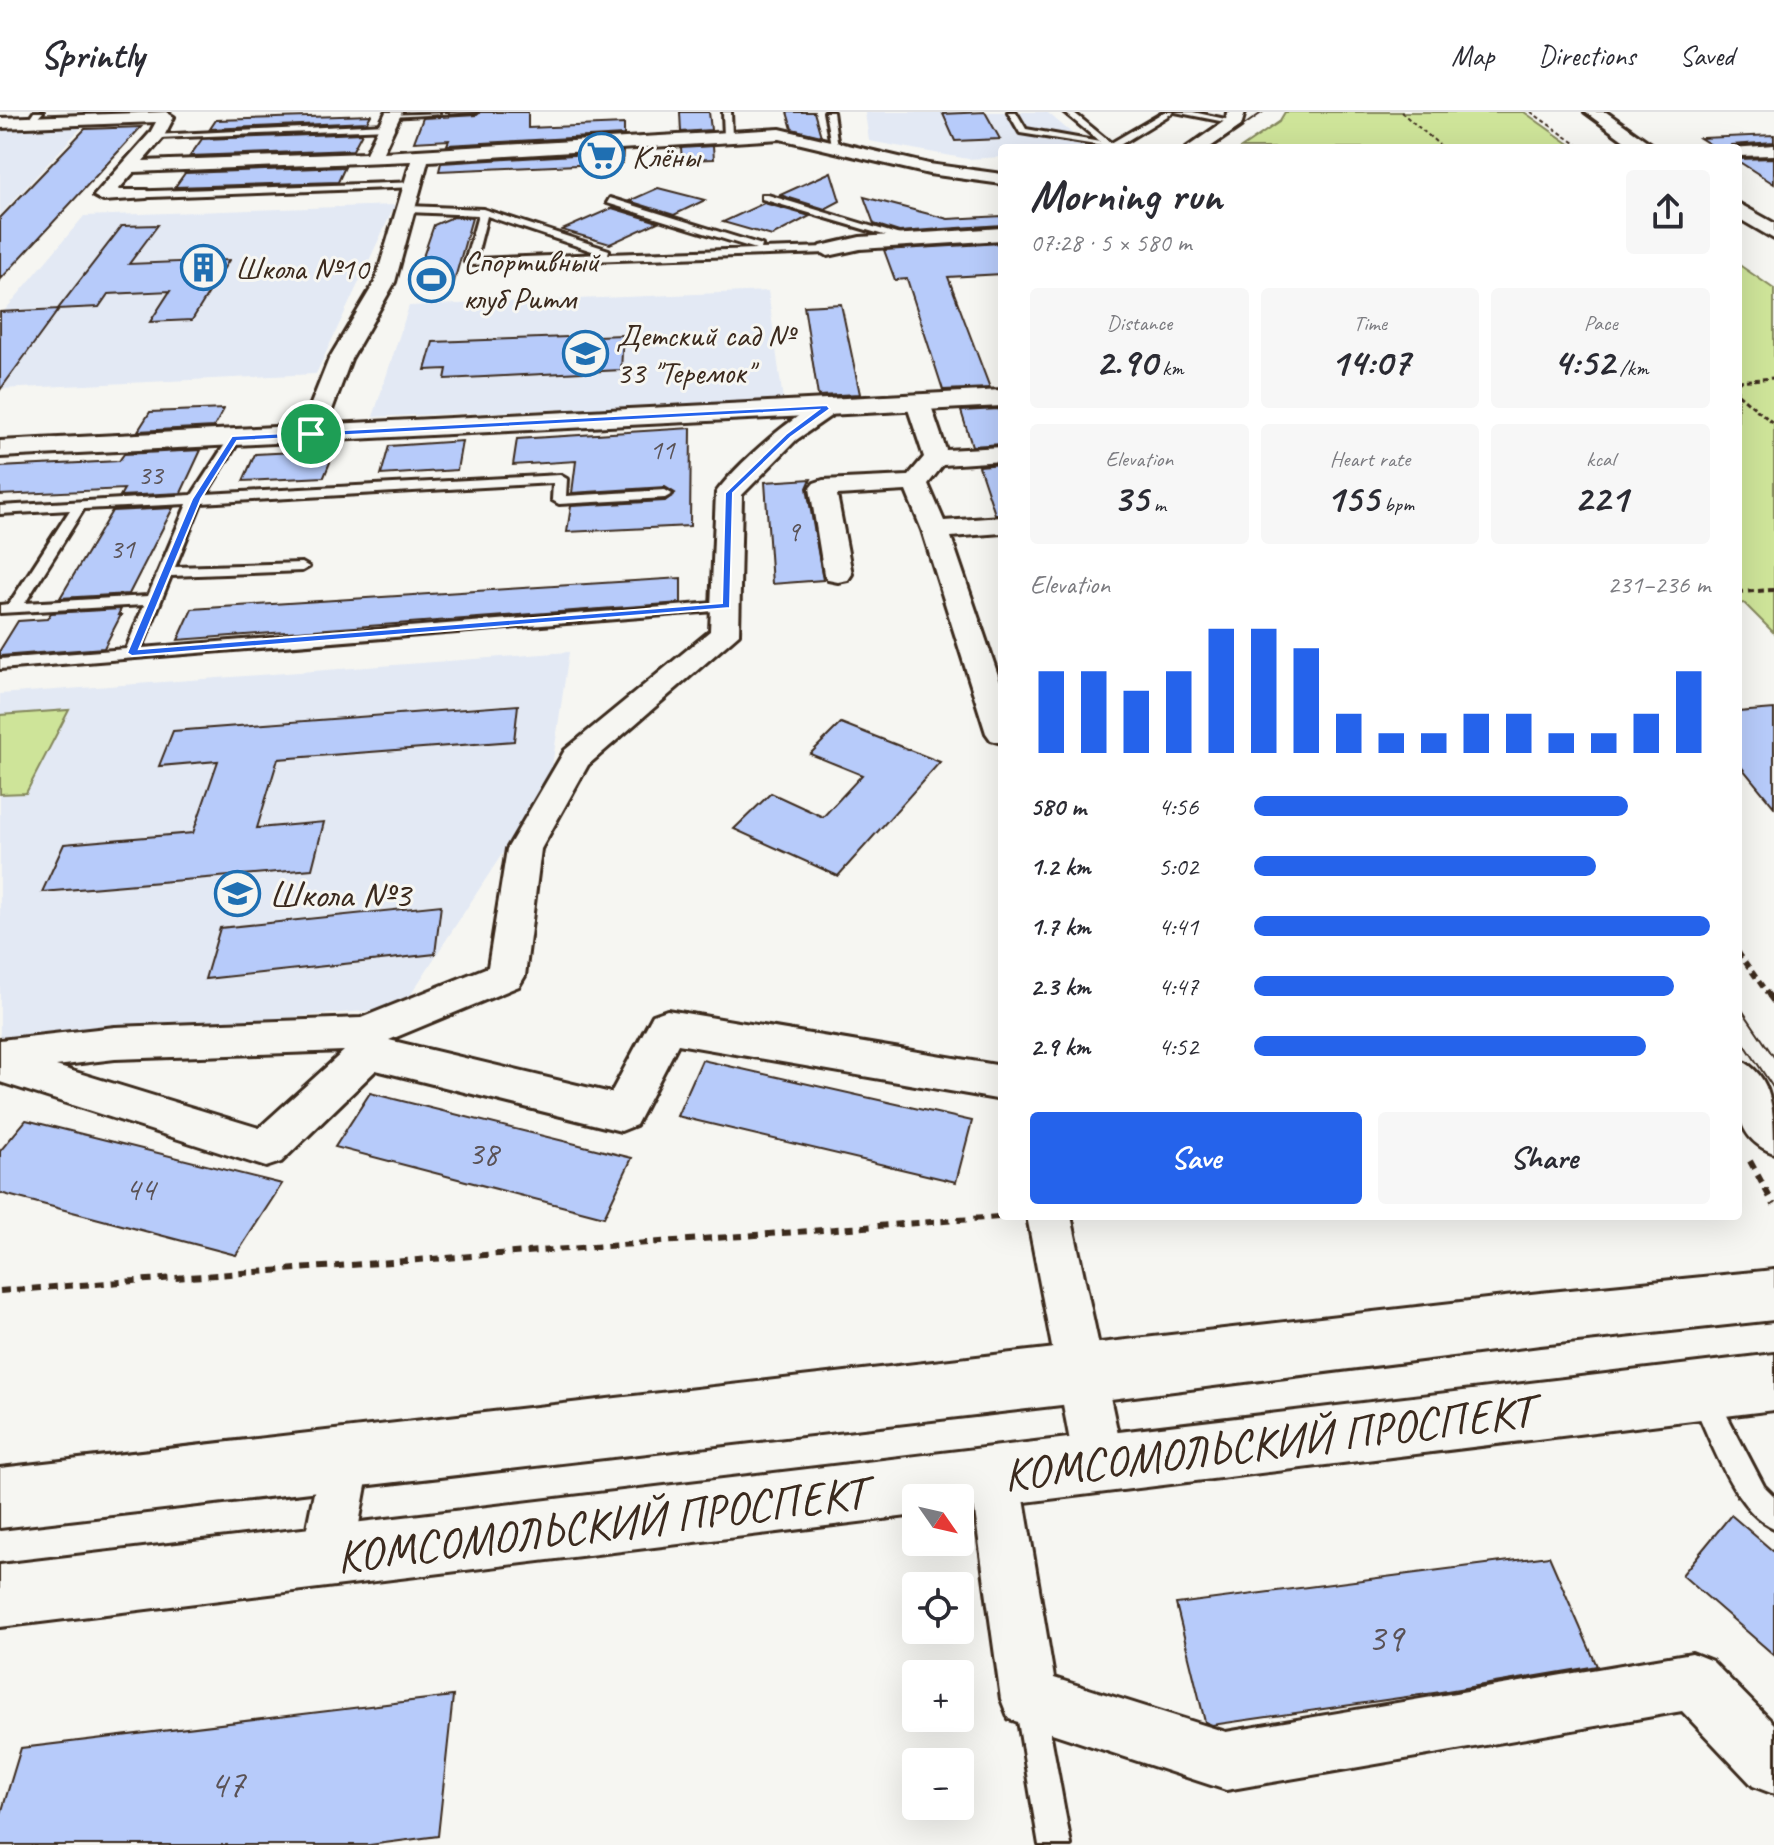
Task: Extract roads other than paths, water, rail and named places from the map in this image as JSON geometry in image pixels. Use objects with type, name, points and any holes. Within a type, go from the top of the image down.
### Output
[{"type":"main road","points":[[1594,112],[1641,144]]},
{"type":"main road","points":[[1201,144],[1235,117]]},
{"type":"main road","points":[[1742,212],[1774,233]]},
{"type":"main road","points":[[0,449],[998,398]]},
{"type":"main road","points":[[1742,1087],[1767,1144]]},
{"type":"main road","points":[[0,1498],[1079,1375],[1540,1319],[1774,1295]]},
{"type":"main road","name":"КОМСОМОЛЬСКИЙ ПРОСПЕКТ","points":[[0,1596],[1774,1382]]},
{"type":"street","points":[[0,123],[34,117],[168,115]]},
{"type":"street","points":[[129,167],[157,135],[168,115]]},
{"type":"street","points":[[372,158],[391,116]]},
{"type":"street","points":[[129,167],[420,156],[637,135],[728,137],[780,134],[929,169],[998,178]]},
{"type":"street","points":[[1742,151],[1774,150]]},
{"type":"street","points":[[311,434],[340,359],[385,282],[416,184],[420,156]]},
{"type":"street","points":[[828,250],[860,243],[998,234]]},
{"type":"street","points":[[911,404],[936,458]]},
{"type":"street","points":[[0,1056],[115,1043],[363,1034],[506,976],[524,849],[576,758],[724,634],[729,493],[788,435],[827,408]]},
{"type":"street","points":[[838,574],[823,488],[915,483],[936,458],[998,454]]},
{"type":"street","points":[[915,483],[935,530],[998,715]]},
{"type":"street","points":[[935,530],[998,525]]},
{"type":"street","points":[[0,1065],[266,1149],[369,1052],[621,1113],[667,1026],[998,1082]]},
{"type":"street","points":[[1050,1220],[1099,1462]]},
{"type":"street","points":[[327,1557],[346,1458]]},
{"type":"street","points":[[995,1475],[1029,1699],[1226,1761],[1692,1681],[1774,1765]]},
{"type":"lane","points":[[157,135],[473,112]]},
{"type":"lane","points":[[727,112],[728,137]]},
{"type":"lane","points":[[829,112],[835,145]]},
{"type":"lane","points":[[1012,112],[1023,131],[1090,144]]},
{"type":"lane","points":[[1068,112],[1106,144]]},
{"type":"lane","points":[[1118,144],[1170,112]]},
{"type":"lane","points":[[1179,112],[1235,117]]},
{"type":"lane","points":[[129,167],[103,196],[416,184]]},
{"type":"lane","points":[[765,197],[908,239]]},
{"type":"lane","points":[[610,201],[773,251]]},
{"type":"lane","points":[[408,209],[483,212],[616,255]]},
{"type":"lane","points":[[483,212],[470,262],[828,250]]},
{"type":"lane","points":[[132,653],[196,499],[235,438]]},
{"type":"lane","points":[[0,510],[560,479],[559,500],[665,494]]},
{"type":"lane","points":[[7,609],[79,506]]},
{"type":"lane","points":[[166,572],[302,567]]},
{"type":"lane","points":[[7,609],[154,600]]},
{"type":"lane","points":[[0,664],[727,606]]},
{"type":"lane","points":[[1700,1390],[1754,1496],[1774,1514]]},
{"type":"lane","points":[[1029,1699],[1055,1845]]},
{"type":"tram line","points":[[1217,144],[1263,112]]},
{"type":"tram line","points":[[1742,1010],[1774,1057]]},
{"type":"tram line","points":[[1742,1040],[1774,1089]]},
{"type":"place","name":"Клёны","points":[[601,156]]},
{"type":"place","name":"Школа №10","points":[[204,268]]},
{"type":"place","name":"Спортивный клуб Ритм","points":[[432,279]]},
{"type":"place","name":"Детский сад № 33 \"Теремок\"","points":[[585,353]]},
{"type":"place","name":"Школа №3","points":[[238,894]]}]
